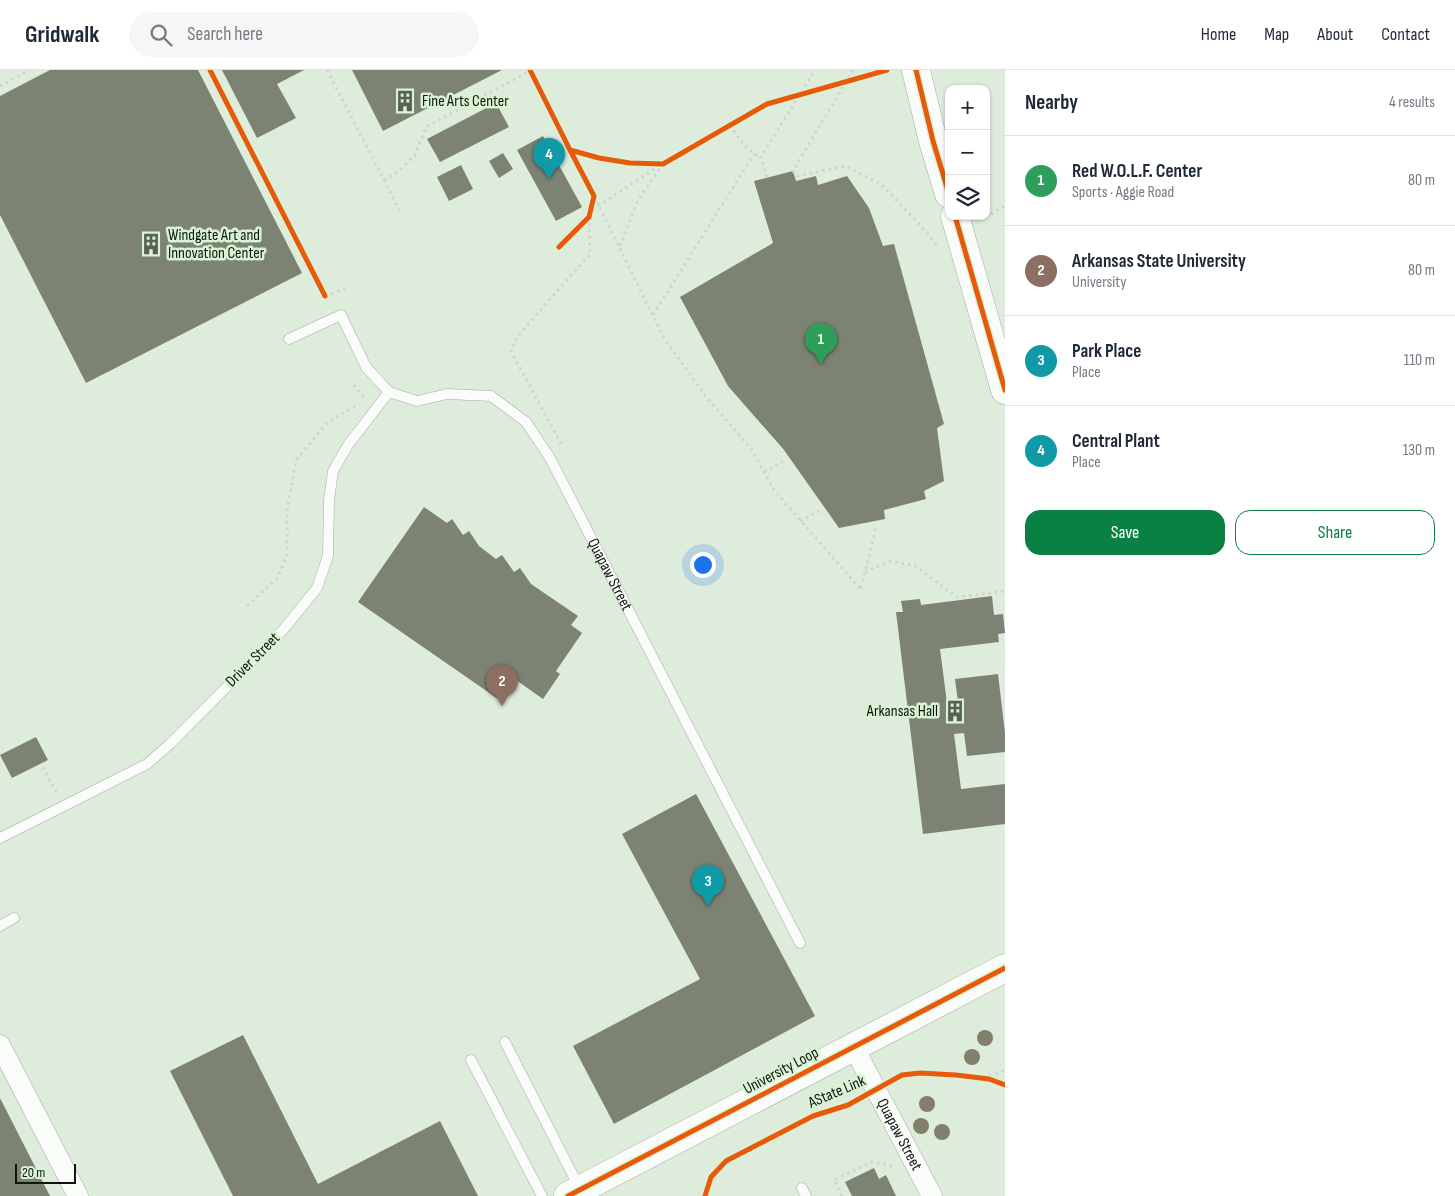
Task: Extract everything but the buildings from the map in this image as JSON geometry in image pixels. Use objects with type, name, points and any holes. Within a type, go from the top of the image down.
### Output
[{"type":"street","points":[[916,70],[933,141],[945,181]]},
{"type":"street","points":[[956,220],[1005,390]]},
{"type":"street","name":"University Loop","points":[[574,1193],[1005,968]]},
{"type":"street","points":[[0,1045],[78,1196]]},
{"type":"street","name":"Quapaw Street","points":[[853,1046],[932,1196]]},
{"type":"lane","name":"Quapaw Street","points":[[289,339],[341,316],[366,368],[389,392],[417,401],[448,394],[490,396],[526,422],[550,458],[800,943]]},
{"type":"lane","name":"Driver Street","points":[[0,838],[136,770],[153,759],[283,630],[318,588],[328,556],[329,500],[333,471],[348,445],[389,392]]},
{"type":"lane","points":[[0,926],[14,918]]},
{"type":"lane","points":[[505,1042],[574,1193]]},
{"type":"lane","points":[[471,1060],[542,1196]]},
{"type":"path","points":[[0,86],[30,70]]},
{"type":"path","points":[[210,70],[325,296],[345,289]]},
{"type":"path","points":[[327,70],[400,213]]},
{"type":"path","points":[[384,180],[398,172],[415,155],[426,127],[530,70],[664,338],[704,394],[752,450],[774,490],[860,589],[876,526]]},
{"type":"path","points":[[767,178],[761,157],[815,70]]},
{"type":"path","points":[[854,70],[793,170],[798,176],[845,166],[880,184],[941,250]]},
{"type":"path","points":[[598,206],[663,164],[767,104],[887,70]]},
{"type":"path","points":[[730,125],[742,143],[754,154],[761,157]]},
{"type":"path","points":[[570,150],[599,158],[630,163],[663,164]]},
{"type":"path","points":[[653,315],[754,154]]},
{"type":"path","points":[[619,247],[638,200],[663,164]]},
{"type":"path","points":[[564,450],[511,351],[518,336],[590,256],[589,217],[594,196]]},
{"type":"path","points":[[990,214],[1005,206]]},
{"type":"path","points":[[559,247],[589,217]]},
{"type":"path","points":[[247,606],[278,578],[287,554],[287,511],[296,460],[328,422],[366,400],[354,385]]},
{"type":"path","points":[[764,472],[786,460]]},
{"type":"path","points":[[800,521],[823,509]]},
{"type":"path","points":[[865,572],[891,561],[915,566],[957,596],[1005,591]]},
{"type":"path","points":[[43,767],[63,806]]},
{"type":"path","points":[[983,1078],[1005,1070]]},
{"type":"path","points":[[974,1077],[995,1081]]},
{"type":"path","points":[[842,1196],[834,1180],[872,1162],[892,1166]]},
{"type":"cycle path","points":[[210,70],[325,296]]},
{"type":"cycle path","points":[[530,70],[570,150],[599,158],[630,163],[663,164],[767,104],[887,70]]},
{"type":"cycle path","points":[[916,70],[933,141],[945,181]]},
{"type":"cycle path","points":[[559,247],[589,217],[594,196],[570,150]]},
{"type":"cycle path","points":[[956,220],[1005,390]]},
{"type":"cycle path","points":[[568,1196],[1005,968]]},
{"type":"cycle path","name":"AState Link","points":[[705,1196],[711,1177],[726,1161],[813,1116],[848,1105],[902,1075],[920,1073],[956,1075],[989,1079],[1005,1085]]},
{"type":"place","name":"Fine Arts Center","points":[[405,101]]},
{"type":"place","name":"Central Plant","points":[[549,179]]},
{"type":"place","name":"Windgate Art and Innovation Center","points":[[151,244]]},
{"type":"place","name":"Red W.O.L.F. Center","points":[[821,364]]},
{"type":"place","name":"Arkansas State University","points":[[502,706]]},
{"type":"place","name":"Arkansas Hall","points":[[955,711]]},
{"type":"place","name":"Park Place","points":[[708,906]]}]
